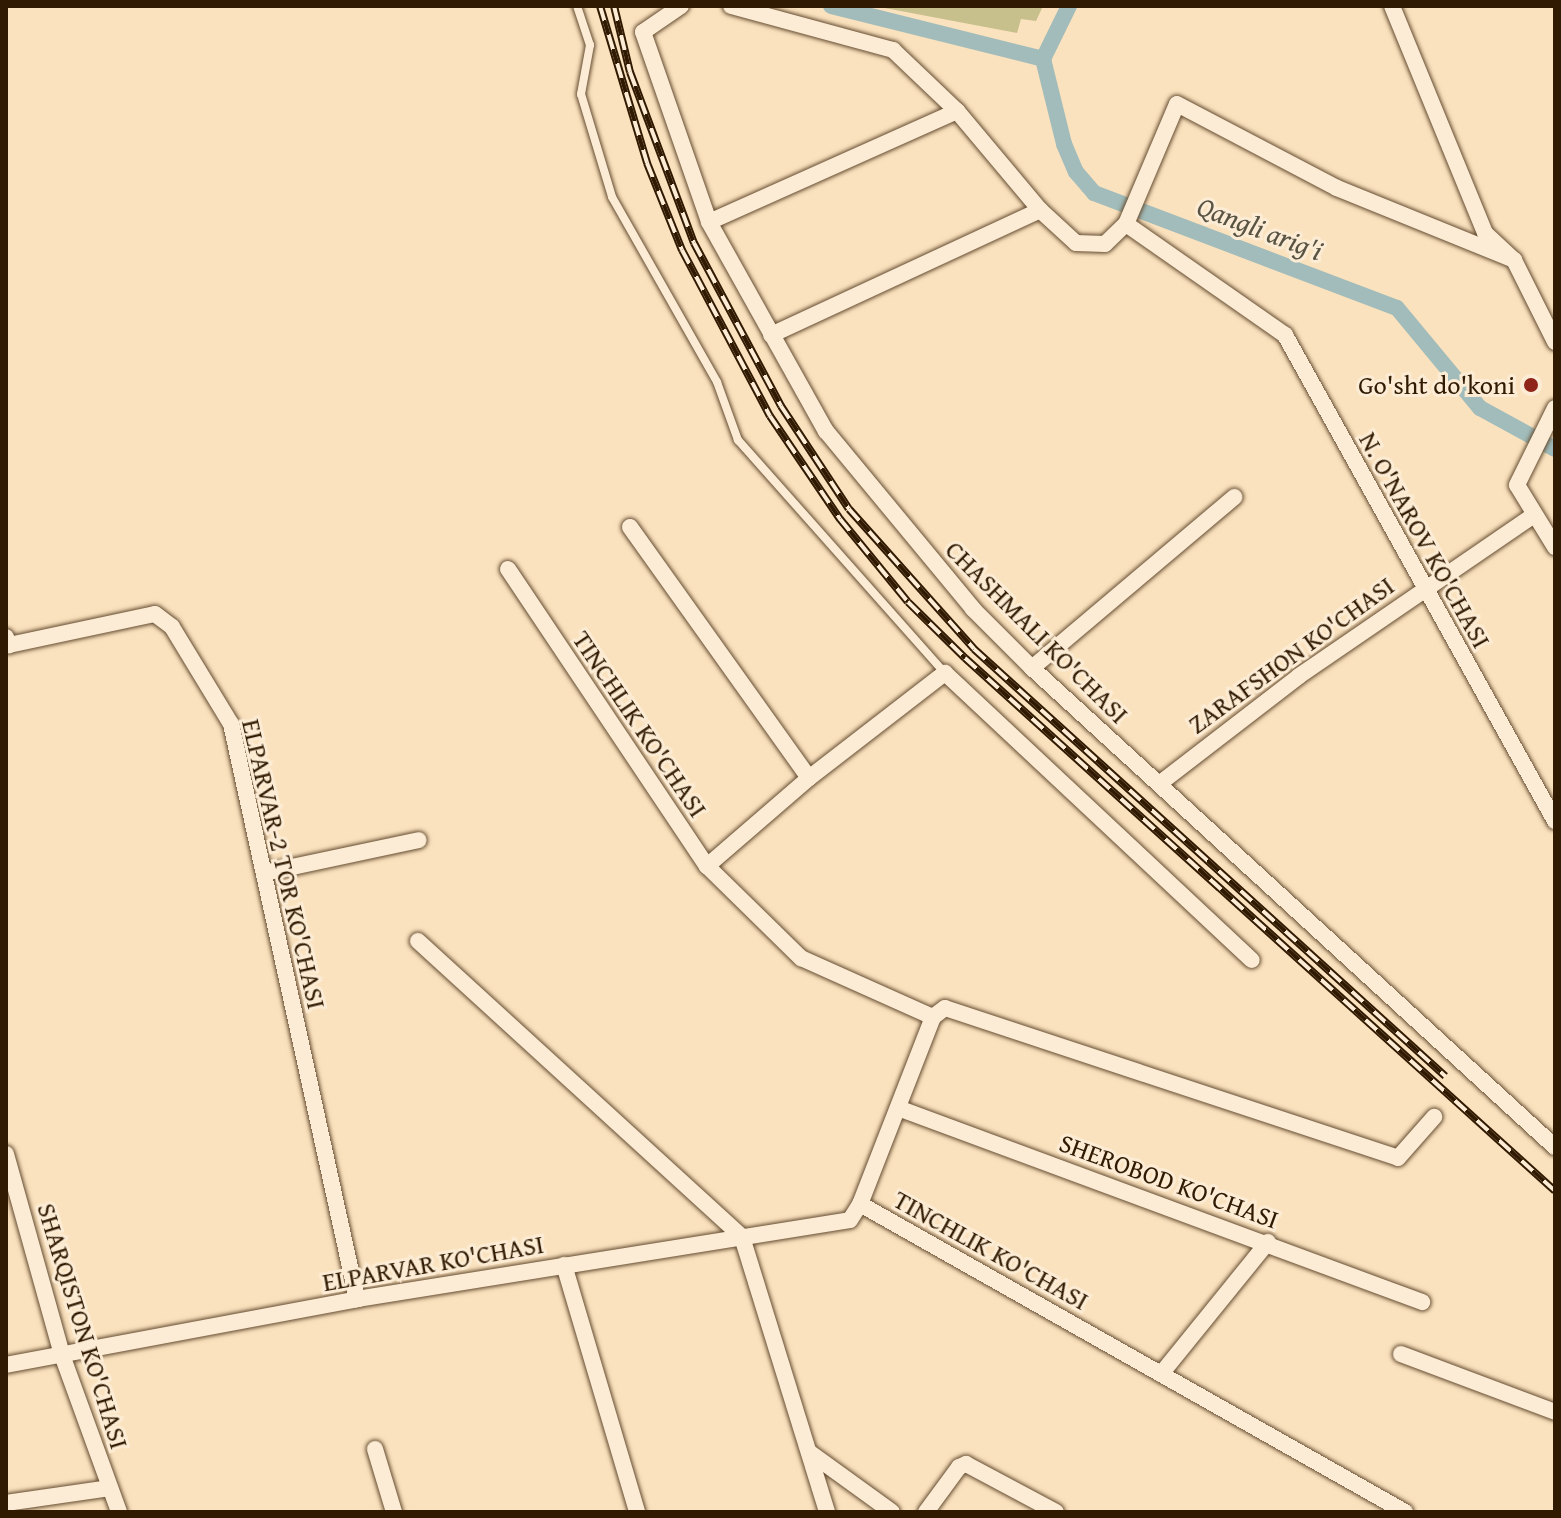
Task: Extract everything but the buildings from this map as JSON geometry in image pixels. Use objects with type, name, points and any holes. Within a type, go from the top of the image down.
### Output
[{"type":"street","name":"CHASHMALI KO'CHASI","points":[[681,6],[643,32],[709,222],[826,431],[973,609],[1032,668],[1555,1147]]},
{"type":"street","points":[[731,6],[893,50],[957,111],[1040,210],[1076,243],[1105,244],[1126,224],[1177,104],[1337,188],[1514,260]]},
{"type":"street","points":[[1392,6],[1485,233],[1514,260],[1555,342]]},
{"type":"street","points":[[709,222],[957,111]]},
{"type":"street","points":[[771,335],[1040,210]]},
{"type":"street","name":"N. O'NAROV KO'CHASI","points":[[1126,224],[1285,335],[1555,821]]},
{"type":"street","points":[[1555,408],[1517,485],[1555,547]]},
{"type":"street","points":[[1032,668],[1234,497]]},
{"type":"street","name":"ZARAFSHON KO'CHASI","points":[[1159,784],[1423,588],[1534,515]]},
{"type":"street","points":[[630,527],[809,778]]},
{"type":"street","name":"TINCHLIK KO'CHASI","points":[[508,569],[707,866],[801,958],[933,1017],[860,1204],[1405,1512]]},
{"type":"street","name":"ELPARVAR-2 TOR KO'CHASI","points":[[7,643],[143,615],[164,619],[231,724],[357,1299]]},
{"type":"street","points":[[707,866],[809,778],[945,673],[1252,960]]},
{"type":"street","points":[[264,873],[419,840]]},
{"type":"street","points":[[418,941],[742,1237],[827,1512]]},
{"type":"street","points":[[933,1017],[945,1008],[1398,1158],[1434,1117]]},
{"type":"street","name":"SHEROBOD KO'CHASI","points":[[898,1108],[1268,1242],[1422,1302]]},
{"type":"street","name":"SHARQISTON KO'CHASI","points":[[6,1154],[62,1355],[119,1512]]},
{"type":"street","name":"ELPARVAR KO'CHASI","points":[[6,1365],[357,1299],[850,1220],[860,1204]]},
{"type":"street","points":[[1161,1374],[1268,1242]]},
{"type":"street","points":[[564,1265],[637,1512]]},
{"type":"street","points":[[1401,1354],[1555,1412]]},
{"type":"street","points":[[375,1449],[394,1512]]},
{"type":"street","points":[[809,1452],[892,1512]]},
{"type":"street","points":[[926,1512],[959,1467],[966,1464],[1056,1512]]},
{"type":"street","points":[[6,1503],[110,1488]]},
{"type":"lane","points":[[577,6],[590,45],[581,94],[612,197],[717,382],[738,440],[945,673]]},
{"type":"shaded area","points":[[874,6],[1043,6],[1036,21],[1021,19],[1017,33]]},
{"type":"waterway","points":[[831,6],[1043,59]]},
{"type":"waterway","name":"Qangli arig'i","points":[[1069,6],[1043,59],[1064,144],[1076,172],[1094,193],[1397,308],[1480,408],[1555,449]]},
{"type":"railway","points":[[600,6],[647,163],[682,250],[770,416],[840,519],[908,602],[965,658],[1555,1191]]},
{"type":"railway","points":[[614,6],[630,72],[694,243],[781,406],[849,509],[974,649],[1445,1076]]},
{"type":"place","name":"Go'sht do'koni","points":[[1531,385]]}]
